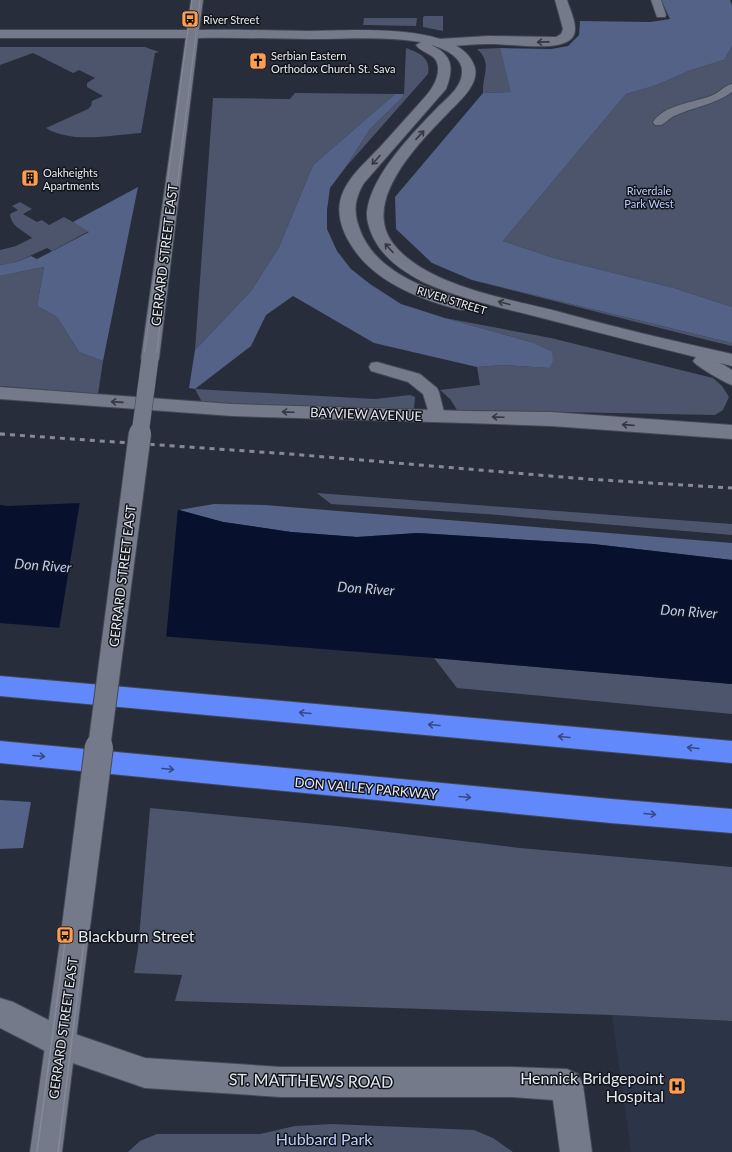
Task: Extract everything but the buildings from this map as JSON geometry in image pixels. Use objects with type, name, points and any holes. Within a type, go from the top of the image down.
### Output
[{"type":"highway","points":[[0,686],[732,752]]},
{"type":"highway","name":"DON VALLEY PARKWAY","points":[[0,752],[611,811],[732,821]]},
{"type":"main road","name":"GERRARD STREET EAST","points":[[46,1152],[196,0]]},
{"type":"main road","name":"RIVER STREET","points":[[439,43],[488,40],[544,42],[559,41],[567,36],[569,29],[562,0]]},
{"type":"main road","name":"RIVER STREET","points":[[0,34],[387,34],[403,35],[439,43],[455,51],[464,59],[469,67],[469,75],[455,97],[409,147],[386,181],[378,198],[374,214],[378,230],[385,244],[412,269],[445,285],[478,296],[608,330],[732,360]]},
{"type":"main road","name":"RIVER STREET","points":[[357,35],[390,38],[420,44],[441,57],[445,63],[445,76],[439,89],[362,176],[349,197],[347,214],[356,242],[382,269],[397,280],[423,293],[458,304],[702,361],[732,370]]},
{"type":"main road","name":"RIVER STREET","points":[[702,361],[718,369],[732,379]]},
{"type":"main road","name":"BAYVIEW AVENUE","points":[[0,393],[232,410],[551,419],[732,432]]},
{"type":"main road","points":[[667,428],[716,423],[732,418]]},
{"type":"main road","points":[[0,1013],[61,1043]]},
{"type":"main road","name":"ST. MATTHEWS ROAD","points":[[61,1043],[145,1073],[281,1082],[512,1082],[566,1085],[576,1152]]},
{"type":"lane","points":[[656,0],[661,15]]},
{"type":"lane","points":[[659,122],[669,114],[718,97],[732,86]]},
{"type":"lane","points":[[377,367],[414,378],[431,392],[437,416]]},
{"type":"shaded area","points":[[661,0],[730,0],[732,5],[732,46],[724,60],[691,70],[657,85],[626,94],[503,241],[554,258],[674,288],[732,307],[732,343],[472,280],[432,263],[396,229],[395,197],[483,93],[511,92],[500,48],[551,49],[568,46],[579,35],[580,21],[650,22],[670,19]]},
{"type":"shaded area","points":[[395,94],[404,94],[402,98],[370,129],[330,188],[327,210],[327,229],[337,251],[351,269],[370,284],[401,304],[531,342],[552,352],[553,361],[549,368],[504,365],[477,367],[374,343],[293,296],[266,315],[251,346],[195,389],[189,388],[195,350],[251,291],[279,247],[313,165]]},
{"type":"shaded area","points":[[138,187],[103,361],[79,352],[57,317],[37,306],[44,267],[0,276],[0,265],[17,262],[31,256],[37,259],[89,232],[73,222]]},
{"type":"shaded area","points":[[214,504],[265,505],[732,543],[732,560],[593,544],[418,533],[357,537],[291,532],[223,522],[179,510]]},
{"type":"shaded area","points":[[0,800],[31,802],[23,848],[0,849]]},
{"type":"shaded area","name":"Hennick Bridgepoint Hospital","points":[[612,1015],[732,1021],[732,1152],[631,1152]]},
{"type":"green space","points":[[443,16],[443,31],[423,27],[423,17]]},
{"type":"green space","points":[[364,18],[417,18],[416,26],[363,25]]},
{"type":"green space","name":"Riverdale Park West","points":[[732,46],[732,307],[674,288],[554,258],[503,241],[626,94],[657,85],[691,70],[724,60]]},
{"type":"green space","points":[[0,47],[145,47],[159,52],[155,53],[141,133],[105,137],[80,137],[56,133],[46,128],[88,109],[91,106],[92,101],[103,96],[87,87],[87,83],[95,78],[79,70],[73,73],[33,53],[0,65]]},
{"type":"green space","points":[[406,48],[423,56],[428,63],[428,74],[345,168],[370,129],[402,98],[404,94]]},
{"type":"green space","points":[[500,48],[512,92],[483,93],[486,64],[482,54],[477,49]]},
{"type":"green space","points":[[295,93],[395,94],[313,165],[279,247],[251,291],[195,350],[213,98],[290,99]]},
{"type":"green space","points":[[20,202],[32,209],[23,214],[37,222],[42,220],[49,225],[64,217],[89,231],[52,251],[47,248],[17,262],[0,265],[0,250],[16,246],[32,238],[18,228],[11,218],[10,214],[18,210],[12,206]]},
{"type":"green space","points":[[44,267],[37,306],[57,317],[79,352],[103,361],[98,394],[0,386],[0,276]]},
{"type":"green space","points":[[472,280],[732,343],[732,346],[707,340]]},
{"type":"green space","points":[[445,318],[551,338],[713,378],[722,386],[729,397],[723,410],[715,415],[457,410],[450,399],[440,390],[480,385],[477,367],[504,365],[549,368],[531,342]]},
{"type":"green space","points":[[195,389],[375,399],[410,395],[415,397],[414,409],[307,409],[203,404]]},
{"type":"green space","points":[[317,493],[732,524],[732,535],[486,514],[331,504]]},
{"type":"green space","points":[[434,658],[732,684],[732,714],[457,688]]},
{"type":"green space","points":[[150,808],[347,827],[520,848],[732,867],[732,1021],[612,1015],[175,1001],[182,975],[134,973],[138,949]]},
{"type":"green space","name":"Hubbard Park","points":[[333,1124],[474,1130],[493,1138],[513,1152],[128,1152],[140,1141],[157,1134],[260,1134],[295,1126]]},
{"type":"water","name":"Don River","points":[[82,503],[179,510],[223,522],[291,532],[357,537],[418,533],[593,544],[732,560],[732,684],[0,623],[0,505]]},
{"type":"pier","points":[[80,501],[178,508],[166,639],[59,630]]},
{"type":"tram line","points":[[91,748],[192,0]]},
{"type":"tram line","points":[[108,748],[200,0]]},
{"type":"tram line","points":[[37,1152],[91,747]]},
{"type":"tram line","points":[[58,1152],[108,747]]},
{"type":"railway","points":[[4,434],[0,434],[290,454],[586,479],[732,488]]},
{"type":"place","name":"River Street","points":[[190,19]]},
{"type":"place","name":"Serbian Eastern Orthodox Church St. Sava","points":[[258,61]]},
{"type":"place","name":"Oakheights Apartments","points":[[30,178]]},
{"type":"place","name":"Blackburn Street","points":[[65,935]]},
{"type":"place","name":"Hennick Bridgepoint Hospital","points":[[677,1086]]}]
